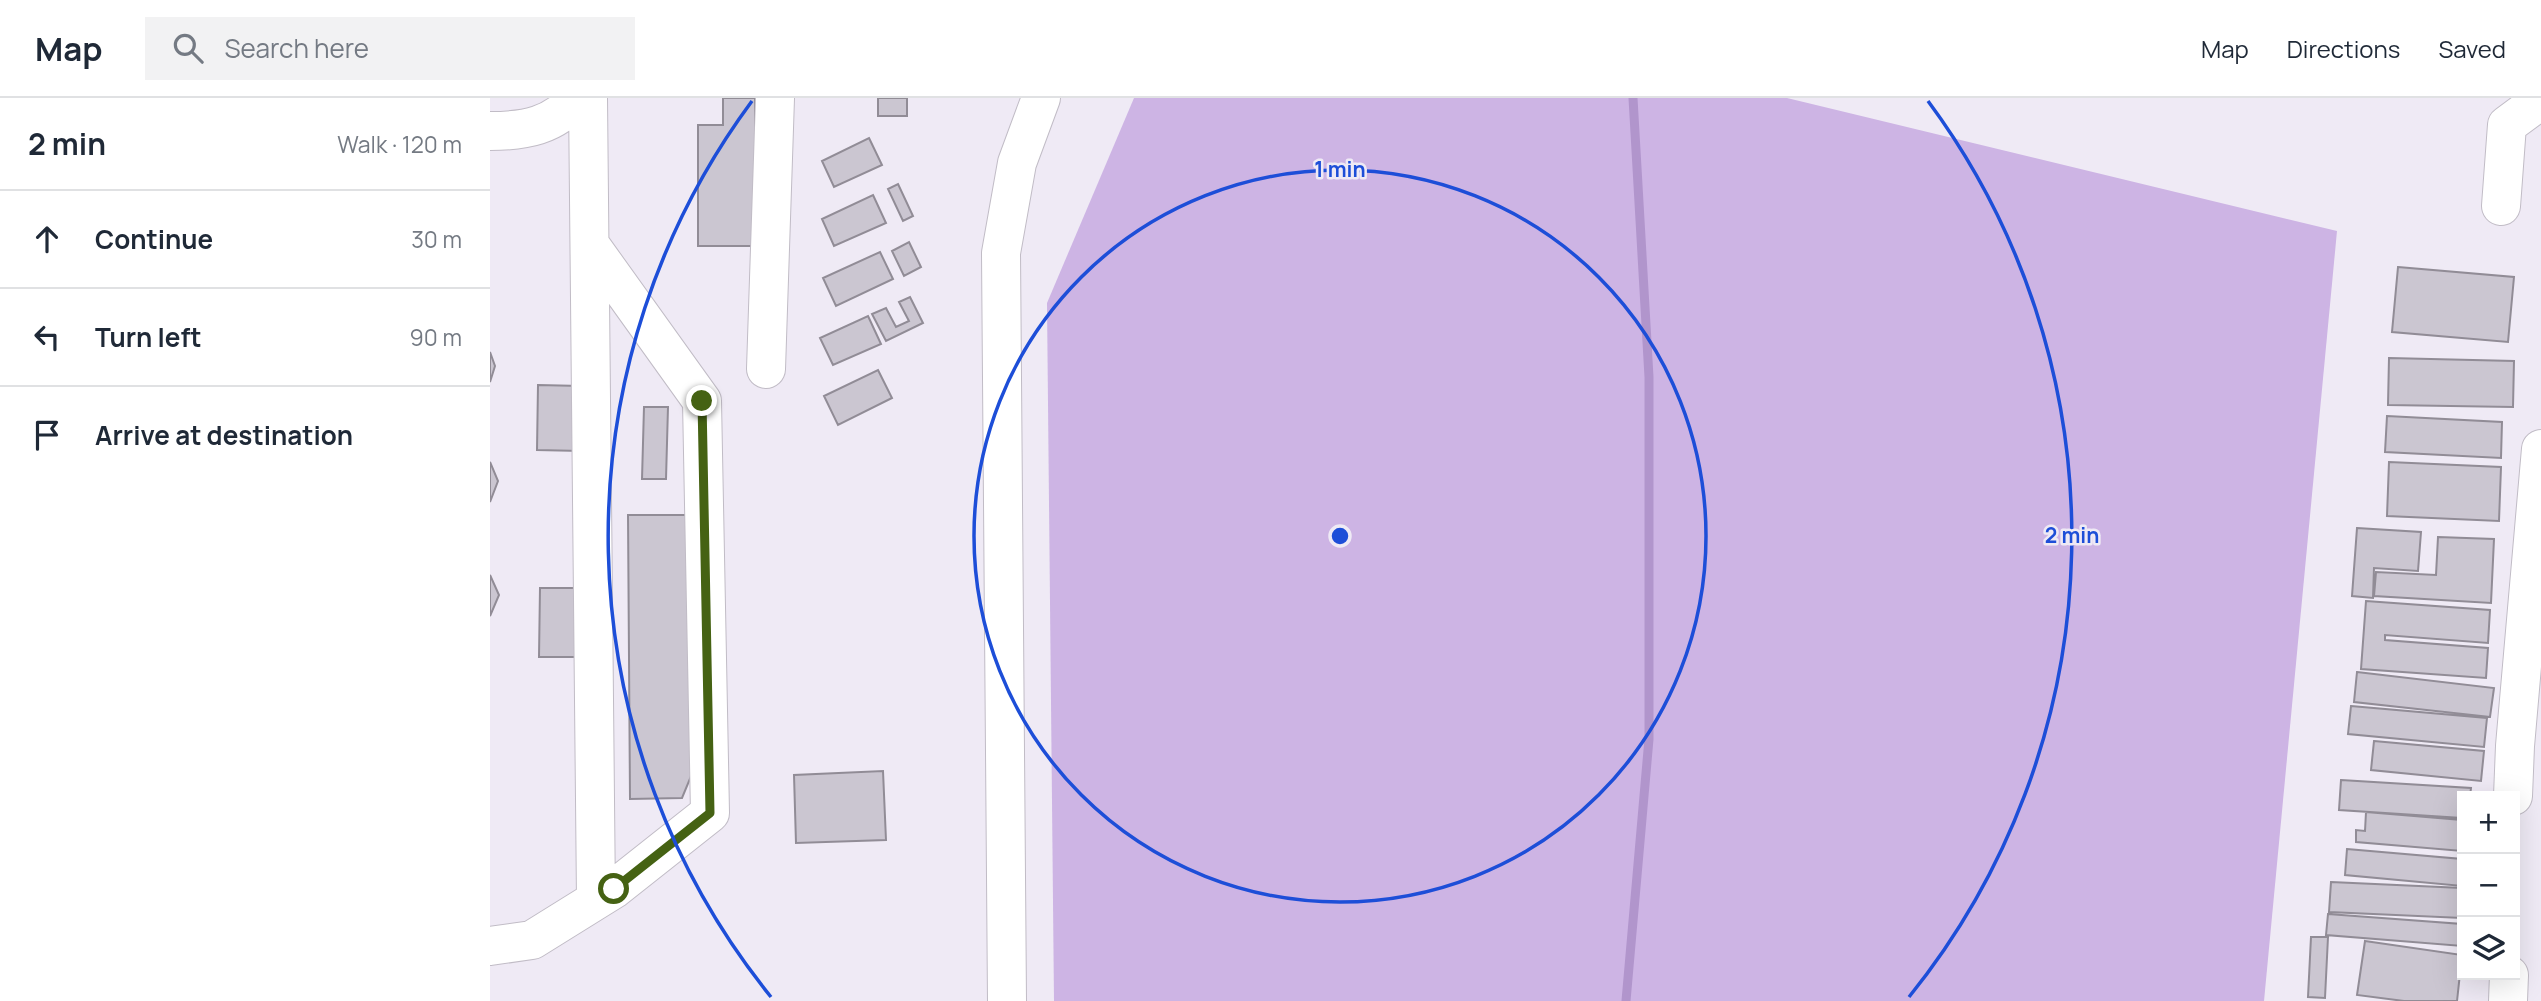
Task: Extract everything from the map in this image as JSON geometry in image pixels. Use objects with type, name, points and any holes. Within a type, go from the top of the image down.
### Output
[{"type":"street","points":[[490,131],[525,131],[557,118],[577,98]]},
{"type":"street","points":[[588,98],[596,900]]},
{"type":"street","points":[[766,369],[775,98]]},
{"type":"street","points":[[1007,1001],[1001,253],[1017,163],[1041,98]]},
{"type":"street","points":[[2501,205],[2507,125],[2541,100]]},
{"type":"street","points":[[490,946],[532,940],[596,900],[710,813],[702,401],[591,246]]},
{"type":"street","points":[[2515,791],[2528,747],[2541,449]]},
{"type":"street","points":[[2508,1001],[2509,980]]},
{"type":"shaded area","points":[[1134,98],[1787,98],[2337,231],[2264,1001],[1054,1001],[1047,303]]},
{"type":"building","points":[[723,98],[755,98],[755,246],[698,246],[698,125],[723,125]]},
{"type":"building","points":[[878,98],[907,98],[907,116],[878,116]]},
{"type":"building","points":[[869,138],[882,165],[834,187],[822,161]]},
{"type":"building","points":[[898,184],[913,216],[903,221],[888,189]]},
{"type":"building","points":[[873,195],[886,223],[834,246],[822,219]]},
{"type":"building","points":[[909,242],[921,267],[904,276],[892,251]]},
{"type":"building","points":[[880,252],[893,279],[836,306],[823,278]]},
{"type":"building","points":[[2398,267],[2514,277],[2508,342],[2392,332]]},
{"type":"building","points":[[910,297],[923,323],[886,341],[872,314],[886,308],[896,327],[909,321],[899,302]]},
{"type":"building","points":[[868,316],[881,344],[833,365],[820,338]]},
{"type":"building","points":[[490,352],[495,366],[490,382]]},
{"type":"building","points":[[2389,358],[2514,361],[2513,407],[2388,405]]},
{"type":"building","points":[[878,370],[892,398],[838,425],[824,396]]},
{"type":"building","points":[[538,385],[581,386],[581,451],[537,450]]},
{"type":"building","points":[[644,407],[668,407],[666,479],[642,479]]},
{"type":"building","points":[[2387,416],[2502,422],[2501,458],[2385,452]]},
{"type":"building","points":[[490,462],[498,481],[490,502]]},
{"type":"building","points":[[2389,462],[2501,467],[2499,521],[2387,516]]},
{"type":"building","points":[[628,515],[692,515],[694,769],[682,798],[630,799]]},
{"type":"building","points":[[2357,528],[2421,532],[2418,571],[2374,568],[2373,598],[2352,596]]},
{"type":"building","points":[[2438,537],[2494,539],[2491,603],[2374,596],[2376,572],[2436,575]]},
{"type":"building","points":[[490,575],[499,595],[490,616]]},
{"type":"building","points":[[540,588],[585,588],[584,657],[539,657]]},
{"type":"building","points":[[2366,601],[2490,610],[2488,643],[2385,635],[2385,640],[2488,648],[2486,678],[2361,669]]},
{"type":"building","points":[[2357,672],[2494,688],[2490,717],[2354,702]]},
{"type":"building","points":[[2351,706],[2487,718],[2484,747],[2348,734]]},
{"type":"building","points":[[2374,741],[2484,751],[2481,781],[2371,770]]},
{"type":"building","points":[[883,771],[886,840],[796,843],[794,775]]},
{"type":"building","points":[[2341,780],[2471,788],[2471,791],[2457,791],[2457,818],[2339,810]]},
{"type":"building","points":[[2366,812],[2457,820],[2457,851],[2356,842],[2356,830],[2365,831]]},
{"type":"building","points":[[2347,849],[2457,859],[2457,886],[2345,875]]},
{"type":"building","points":[[2331,882],[2457,888],[2457,918],[2329,912]]},
{"type":"building","points":[[2328,914],[2457,924],[2457,946],[2326,935]]},
{"type":"building","points":[[2311,937],[2328,937],[2325,998],[2308,997]]},
{"type":"building","points":[[2365,941],[2457,954],[2457,980],[2459,980],[2457,1001],[2404,1001],[2357,995]]},
{"type":"waterway","points":[[1626,1001],[1649,739],[1649,377],[1633,98]]},
{"type":"route","points":[[614,889],[710,813],[702,401]]}]
